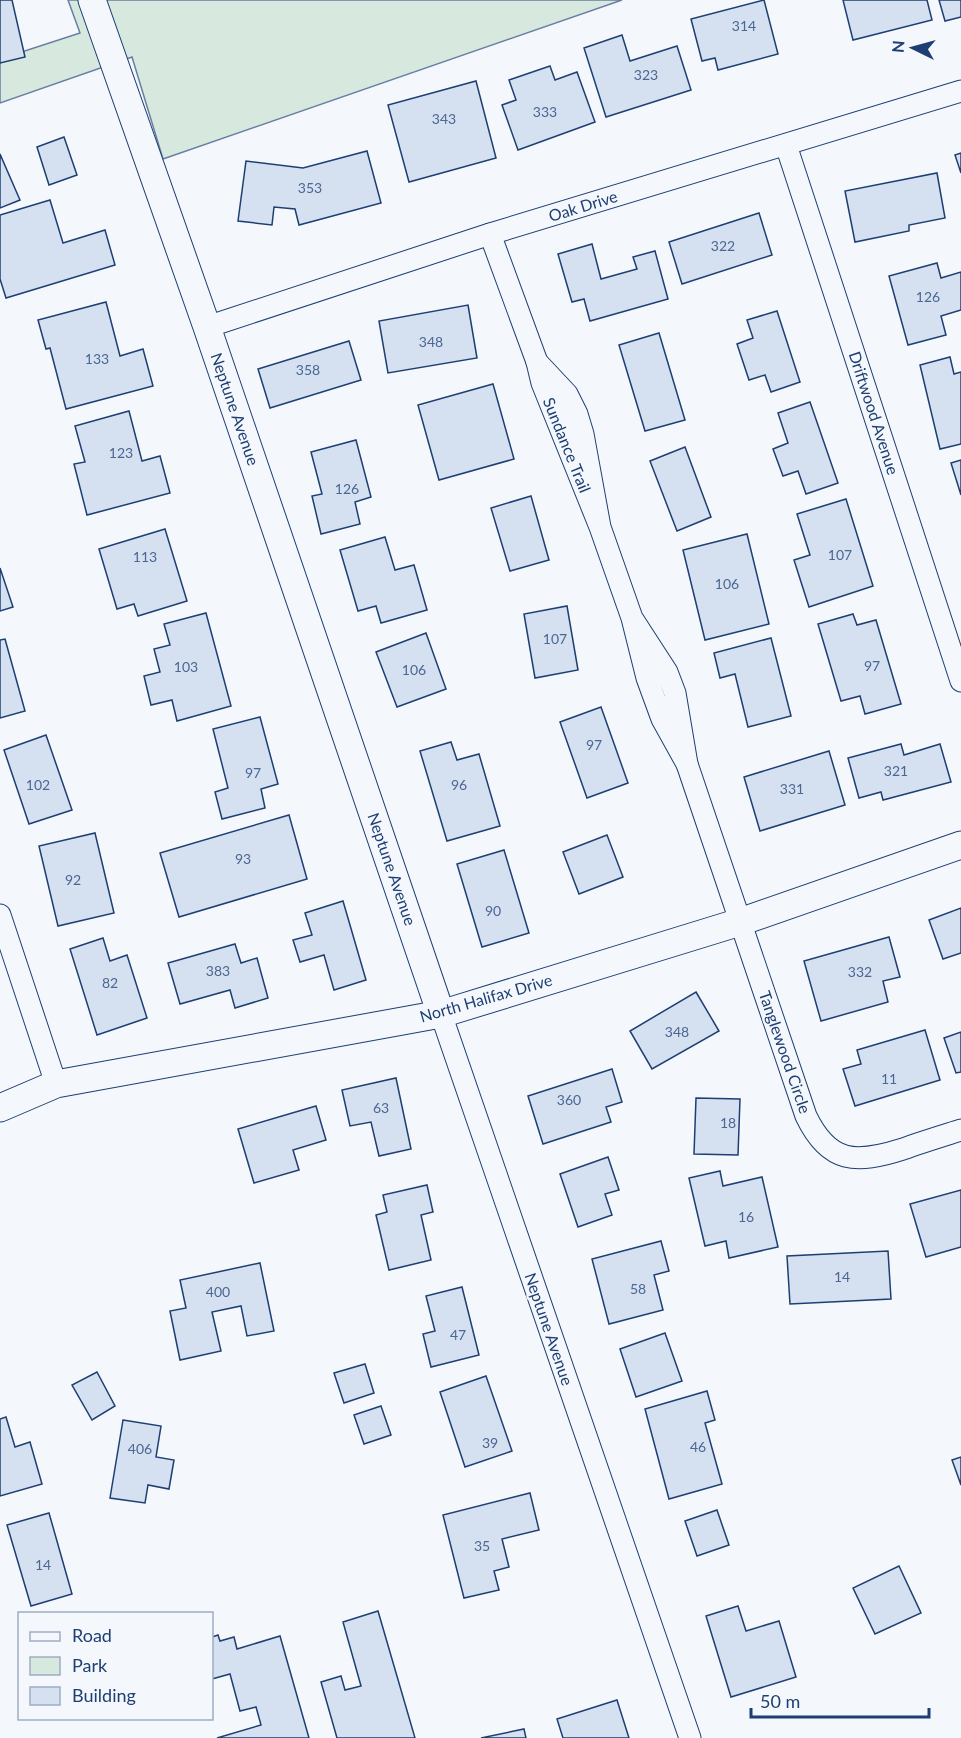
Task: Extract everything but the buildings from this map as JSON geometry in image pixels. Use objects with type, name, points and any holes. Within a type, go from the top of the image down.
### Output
[{"type":"street","name":"Neptune Avenue","points":[[92,0],[207,327],[690,1738]]},
{"type":"street","name":"Oak Drive","points":[[207,327],[490,234],[961,91]]},
{"type":"street","name":"Driftwood Avenue","points":[[786,146],[961,681]]},
{"type":"street","name":"Sundance Trail","points":[[490,234],[537,362],[567,394],[577,414],[583,434],[600,527],[632,618],[647,678],[662,719],[687,765],[740,922]]},
{"type":"street","name":"North Halifax Drive","points":[[0,1108],[56,1084],[441,1014],[740,922],[961,845]]},
{"type":"street","points":[[0,915],[56,1084]]},
{"type":"street","name":"Tanglewood Circle","points":[[740,922],[806,1116],[813,1131],[824,1144],[836,1153],[864,1159],[961,1130]]},
{"type":"green space","points":[[68,0],[622,0],[163,159],[132,57],[0,103],[0,59],[80,33]]}]
